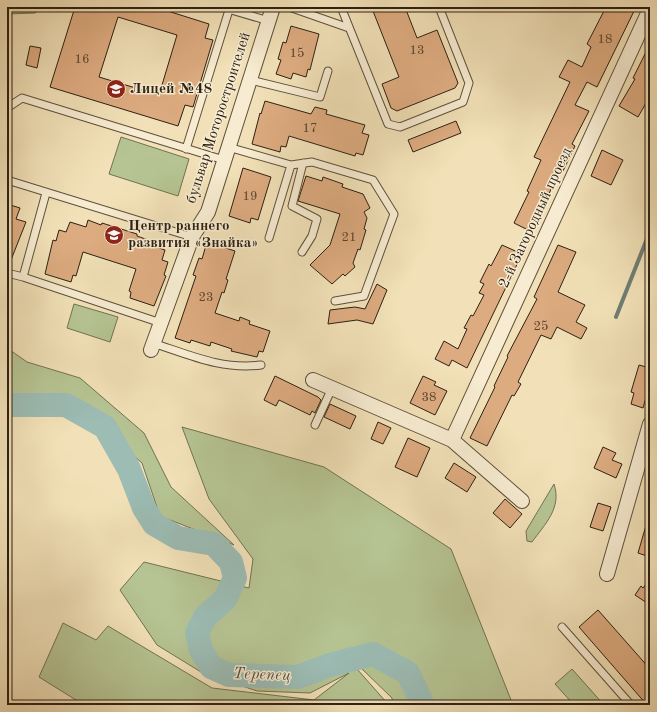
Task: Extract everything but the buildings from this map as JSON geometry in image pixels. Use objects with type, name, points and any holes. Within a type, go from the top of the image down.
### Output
[{"type":"street","name":"бульвар Моторостроителей","points":[[152,347],[192,236],[208,212],[273,7]]},
{"type":"street","name":"2-й Загородный проезд","points":[[452,440],[646,27],[650,10]]},
{"type":"street","points":[[313,380],[452,440],[522,501]]},
{"type":"street","points":[[607,574],[650,424]]},
{"type":"lane","points":[[221,7],[269,21]]},
{"type":"lane","points":[[288,7],[349,28]]},
{"type":"lane","points":[[341,7],[388,124],[400,127],[463,102],[469,83],[439,7]]},
{"type":"lane","points":[[186,149],[229,10]]},
{"type":"lane","points":[[250,80],[320,97],[328,71]]},
{"type":"lane","points":[[7,108],[22,98],[186,149],[291,165],[312,162],[373,180],[394,214],[364,296],[335,301]]},
{"type":"lane","points":[[302,252],[312,236],[317,219],[292,206],[303,163]]},
{"type":"lane","points":[[269,238],[291,165]]},
{"type":"lane","points":[[7,180],[192,236]]},
{"type":"lane","points":[[23,277],[46,193]]},
{"type":"lane","points":[[7,273],[161,323]]},
{"type":"lane","points":[[152,347],[212,363],[241,368],[261,365]]},
{"type":"lane","points":[[315,425],[332,388]]},
{"type":"lane","points":[[562,627],[631,705]]},
{"type":"green space","points":[[7,7],[43,7],[35,13],[7,14]]},
{"type":"green space","points":[[121,137],[189,159],[178,196],[109,174]]},
{"type":"green space","points":[[74,304],[118,317],[110,342],[67,328]]},
{"type":"green space","points":[[7,348],[27,362],[80,378],[144,433],[171,487],[234,545],[160,516],[142,463],[89,417],[7,411]]},
{"type":"green space","points":[[182,427],[324,467],[451,549],[513,705],[393,705],[392,698],[360,667],[357,669],[387,703],[386,705],[84,705],[39,677],[63,623],[96,640],[108,626],[212,688],[314,700],[349,673],[310,693],[257,691],[201,672],[157,645],[120,590],[144,562],[249,588],[253,559],[209,499]]},
{"type":"green space","points":[[554,484],[556,501],[551,515],[532,542],[527,541],[526,531]]},
{"type":"green space","points":[[572,669],[604,705],[574,705],[555,684]]},
{"type":"waterway","points":[[616,317],[650,231]]},
{"type":"waterway","name":"Терепец","points":[[7,405],[66,405],[105,427],[129,469],[144,508],[154,524],[178,538],[214,544],[231,562],[235,578],[225,599],[205,617],[197,633],[201,650],[211,667],[229,675],[298,677],[330,665],[373,654],[408,673],[423,705]]},
{"type":"place","name":"Лицей №48","points":[[116,89]]},
{"type":"place","name":"Центр раннего развития «Знайка»","points":[[114,235]]}]
